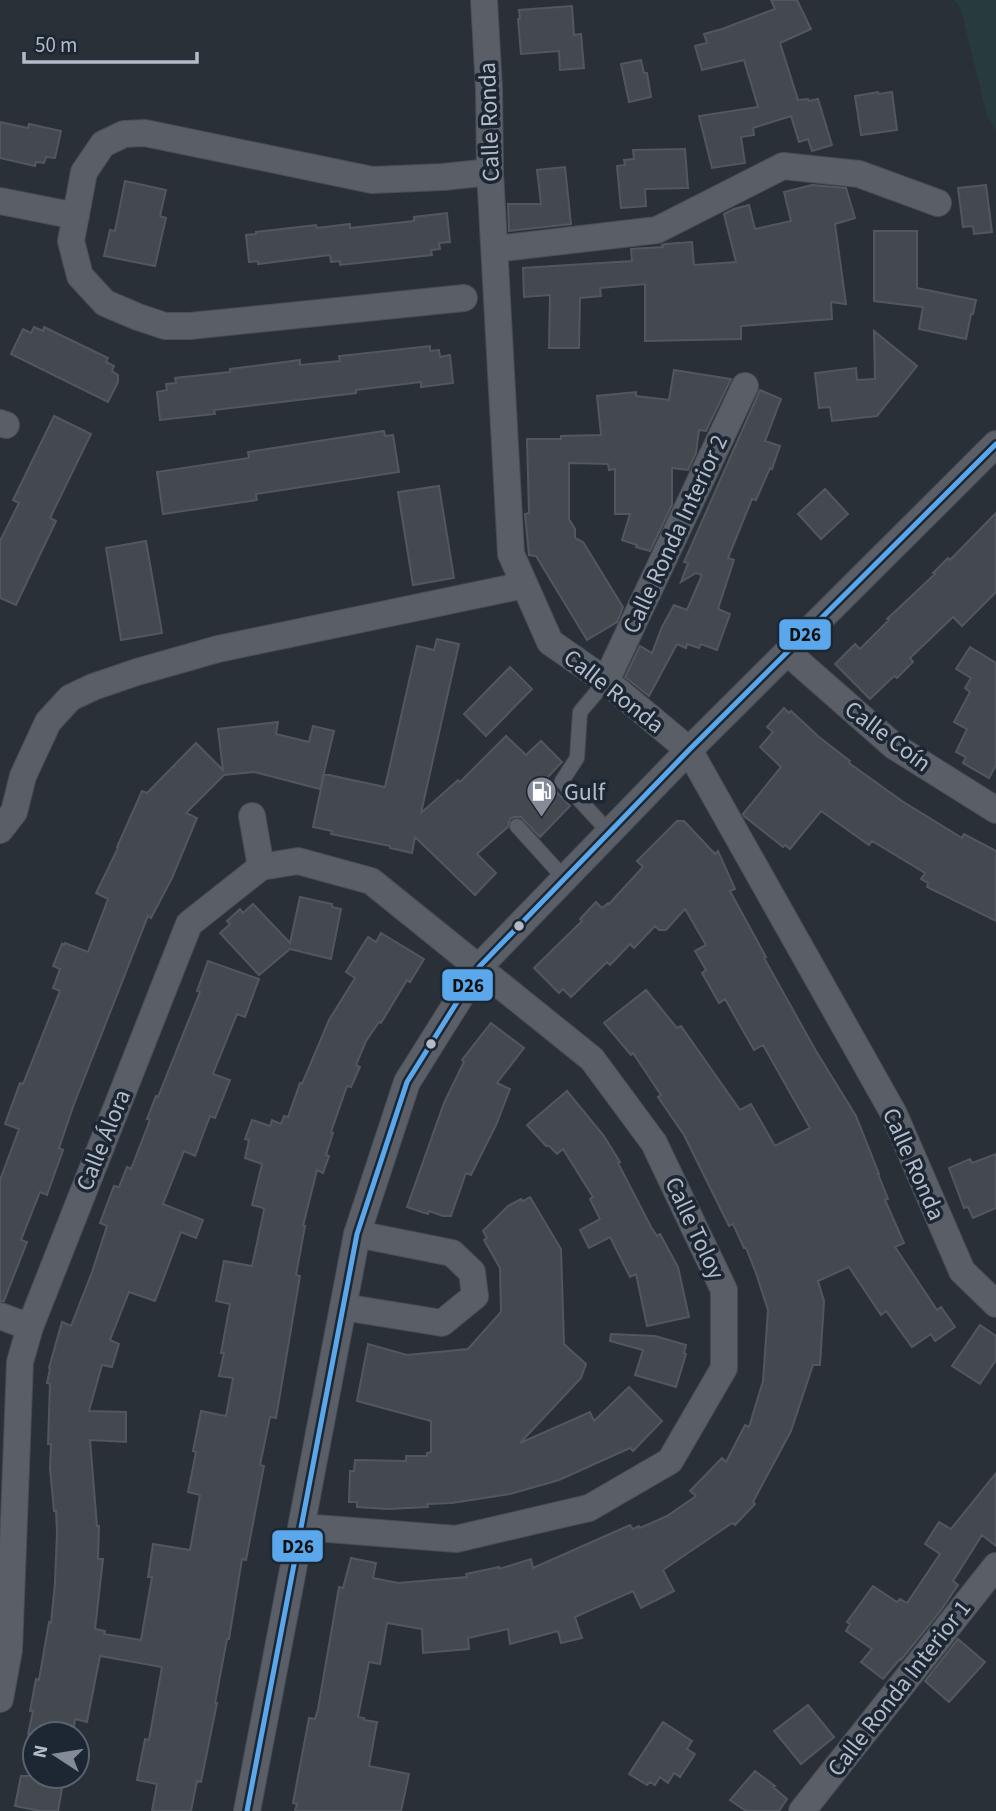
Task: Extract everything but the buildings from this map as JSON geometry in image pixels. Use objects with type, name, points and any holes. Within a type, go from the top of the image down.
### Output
[{"type":"street","name":"Calle Ronda","points":[[484,0],[511,554],[550,642],[606,681],[689,750],[894,1114],[962,1271],[996,1304]]},
{"type":"street","points":[[464,298],[190,326],[165,326],[105,303],[80,276],[71,241],[84,172],[103,144],[124,134],[145,133],[372,180],[491,172]]},
{"type":"street","points":[[495,248],[657,230],[783,166],[859,174],[938,203]]},
{"type":"street","points":[[0,201],[76,216]]},
{"type":"street","name":"Calle Ronda Interior 2","points":[[606,681],[745,386]]},
{"type":"street","points":[[247,1811],[357,1234],[407,1082],[479,967],[689,750],[996,444]]},
{"type":"street","points":[[0,831],[14,812],[23,776],[48,722],[70,698],[93,687],[218,649],[524,585]]},
{"type":"street","name":"Calle Coín","points":[[787,652],[894,746],[996,810]]},
{"type":"street","points":[[251,816],[261,867]]},
{"type":"street","name":"Calle Álora","points":[[0,1699],[5,1649],[10,1360],[30,1327],[189,924],[261,867],[298,861],[371,881],[479,967]]},
{"type":"street","name":"Calle Toloy","points":[[303,1527],[456,1539],[589,1508],[670,1461],[724,1368],[724,1290],[654,1143],[592,1059],[479,967]]},
{"type":"street","points":[[343,1307],[442,1324],[475,1296],[472,1272],[452,1253],[357,1234]]},
{"type":"street","points":[[0,1316],[30,1327]]},
{"type":"street","name":"Calle Ronda Interior 1","points":[[802,1811],[996,1566]]},
{"type":"lane","points":[[606,681],[580,712],[577,758],[562,781],[609,832]]},
{"type":"lane","points":[[517,826],[564,878]]},
{"type":"green space","points":[[954,0],[996,0],[996,131],[987,116],[961,9]]},
{"type":"transit line","name":"D26","points":[[247,1811],[357,1234],[407,1082],[479,967],[689,750],[996,444]]},
{"type":"place","name":"Gulf","points":[[541,819]]}]
